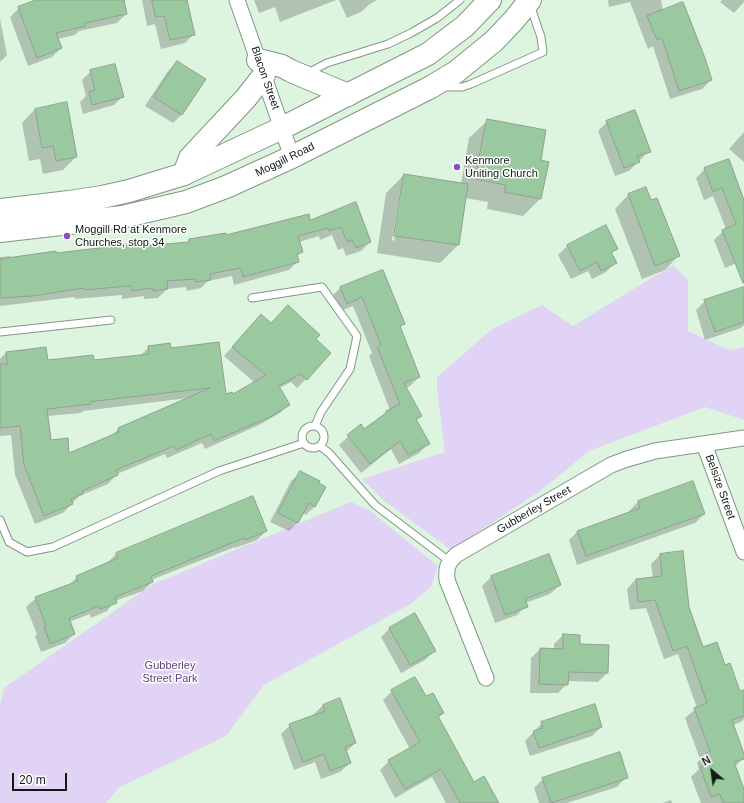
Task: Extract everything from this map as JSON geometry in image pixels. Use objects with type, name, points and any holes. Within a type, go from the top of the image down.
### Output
[{"type":"main road","points":[[0,210],[102,197],[129,191],[184,174],[282,128],[428,54],[464,26],[490,0]]},
{"type":"main road","name":"Moggill Road","points":[[0,231],[122,217],[186,202],[226,187],[292,157],[431,87],[456,72],[494,41],[529,1]]},
{"type":"main road","points":[[184,174],[190,158],[246,98],[261,68],[282,66],[348,95]]},
{"type":"street","name":"Blacon Street","points":[[237,0],[292,157]]},
{"type":"street","name":"Gubberley Street","points":[[449,561],[456,554],[612,465],[655,451],[744,438]]},
{"type":"street","name":"Belsize Street","points":[[704,444],[744,552]]},
{"type":"street","points":[[449,561],[446,570],[447,580],[486,678]]},
{"type":"lane","points":[[303,76],[327,63],[388,44],[411,33],[437,18],[460,0]]},
{"type":"lane","points":[[431,87],[466,86],[543,52],[541,37],[529,1]]},
{"type":"lane","points":[[252,298],[322,287],[357,336],[350,369],[321,412],[315,426]]},
{"type":"lane","points":[[0,332],[111,320]]},
{"type":"lane","points":[[311,426],[321,429],[324,435],[324,441],[320,446],[311,448],[304,443],[302,435],[304,431],[311,426]]},
{"type":"lane","points":[[0,520],[9,542],[27,552],[52,547],[219,470],[304,443]]},
{"type":"lane","points":[[320,446],[329,453],[375,505],[449,561]]},
{"type":"green space","points":[[673,265],[688,280],[688,331],[729,350],[744,347],[744,420],[705,407],[589,451],[540,491],[451,550],[382,499],[362,479],[445,452],[437,389],[437,377],[492,329],[542,305],[573,326]]},
{"type":"green space","name":"Gubberley Street Park","points":[[351,502],[369,510],[438,566],[431,587],[412,603],[264,685],[226,736],[120,787],[106,803],[0,803],[0,705],[4,688],[153,584]]},
{"type":"building","points":[[36,0],[124,0],[127,14],[85,23],[86,26],[56,33],[62,48],[37,58],[18,7]]},
{"type":"building","points":[[152,0],[187,0],[195,35],[170,40],[164,16],[156,17]]},
{"type":"building","points":[[683,2],[712,80],[679,91],[662,38],[657,40],[647,16]]},
{"type":"building","points":[[177,61],[206,79],[182,115],[154,97]]},
{"type":"building","points":[[115,64],[124,97],[92,105],[89,92],[95,90],[90,70]]},
{"type":"building","points":[[67,102],[77,157],[56,161],[53,146],[42,148],[35,109]]},
{"type":"building","points":[[635,110],[651,152],[637,156],[640,162],[624,168],[606,121]]},
{"type":"building","points":[[487,119],[546,130],[541,160],[549,162],[541,199],[504,192],[506,185],[475,179]]},
{"type":"building","points":[[729,159],[744,200],[744,283],[722,230],[736,224],[722,188],[713,192],[704,168]]},
{"type":"building","points":[[404,174],[468,184],[459,245],[394,236]]},
{"type":"building","points":[[646,187],[651,200],[657,198],[680,256],[655,266],[628,194]]},
{"type":"building","points":[[356,202],[371,242],[356,248],[352,240],[347,242],[341,227],[329,231],[328,228],[298,236],[303,252],[297,254],[299,262],[243,277],[241,268],[210,274],[211,280],[196,282],[195,279],[167,281],[168,289],[153,291],[153,288],[131,291],[131,286],[84,290],[84,288],[32,296],[0,298],[0,259],[56,251],[56,253],[142,242],[142,246],[189,242],[189,239],[226,233],[226,235],[309,214],[310,220]]},
{"type":"building","points":[[606,225],[618,249],[611,252],[617,263],[601,271],[597,262],[580,271],[567,245]]},
{"type":"building","points":[[383,270],[405,324],[400,326],[420,377],[404,383],[422,416],[416,419],[430,444],[408,455],[400,441],[370,464],[347,435],[361,424],[364,429],[386,413],[386,411],[400,404],[377,347],[381,345],[362,297],[347,304],[340,287]]},
{"type":"building","points":[[744,287],[744,322],[715,332],[704,300]]},
{"type":"building","points":[[288,305],[320,335],[316,339],[331,353],[307,380],[300,374],[279,386],[290,405],[270,417],[214,441],[211,434],[176,450],[174,446],[116,470],[118,475],[82,491],[83,494],[71,499],[73,504],[44,516],[24,465],[20,426],[0,428],[0,364],[7,364],[6,352],[46,347],[48,360],[93,355],[94,360],[149,354],[148,346],[170,343],[171,348],[219,342],[226,394],[232,392],[233,394],[266,375],[232,347],[261,314],[271,323]],"holes":[[[210,388],[118,428],[119,432],[69,453],[68,438],[51,440],[47,409],[91,404],[91,402]]]},
{"type":"building","points":[[300,471],[320,481],[319,483],[326,487],[315,507],[309,503],[298,523],[278,513]]},
{"type":"building","points":[[693,481],[705,514],[586,556],[577,531],[640,508],[638,501]]},
{"type":"building","points":[[253,496],[267,531],[245,540],[244,538],[151,576],[153,582],[115,597],[117,603],[100,609],[99,606],[69,618],[75,634],[50,644],[44,626],[46,625],[35,597],[78,581],[76,576],[118,558],[116,553]]},
{"type":"building","points":[[683,551],[689,607],[703,647],[717,642],[725,665],[730,663],[740,691],[744,690],[744,716],[732,720],[744,754],[744,759],[734,762],[744,789],[744,803],[723,803],[720,794],[711,797],[700,767],[709,764],[706,753],[710,751],[694,708],[707,703],[687,646],[673,651],[655,600],[638,602],[636,579],[662,576],[660,554]]},
{"type":"building","points":[[549,554],[561,585],[525,599],[528,607],[505,615],[491,576]]},
{"type":"building","points":[[415,613],[436,651],[410,665],[389,628]]},
{"type":"building","points":[[563,634],[580,635],[580,644],[609,645],[608,673],[569,672],[568,685],[539,684],[540,648],[563,649]]},
{"type":"building","points":[[415,677],[426,696],[433,693],[444,713],[438,716],[474,782],[484,776],[499,803],[460,803],[441,769],[405,789],[388,760],[420,742],[391,690]]},
{"type":"building","points":[[340,698],[356,743],[345,747],[351,763],[330,771],[324,754],[303,762],[289,724],[325,711],[323,705]]},
{"type":"building","points":[[595,704],[602,727],[539,748],[533,731],[543,728],[541,722]]},
{"type":"building","points":[[620,752],[628,778],[551,803],[542,778]]},
{"type":"place","name":"Kenmore Uniting Church","points":[[457,167]]},
{"type":"place","name":"Moggill Rd at Kenmore Churches, stop 34","points":[[67,236]]}]
